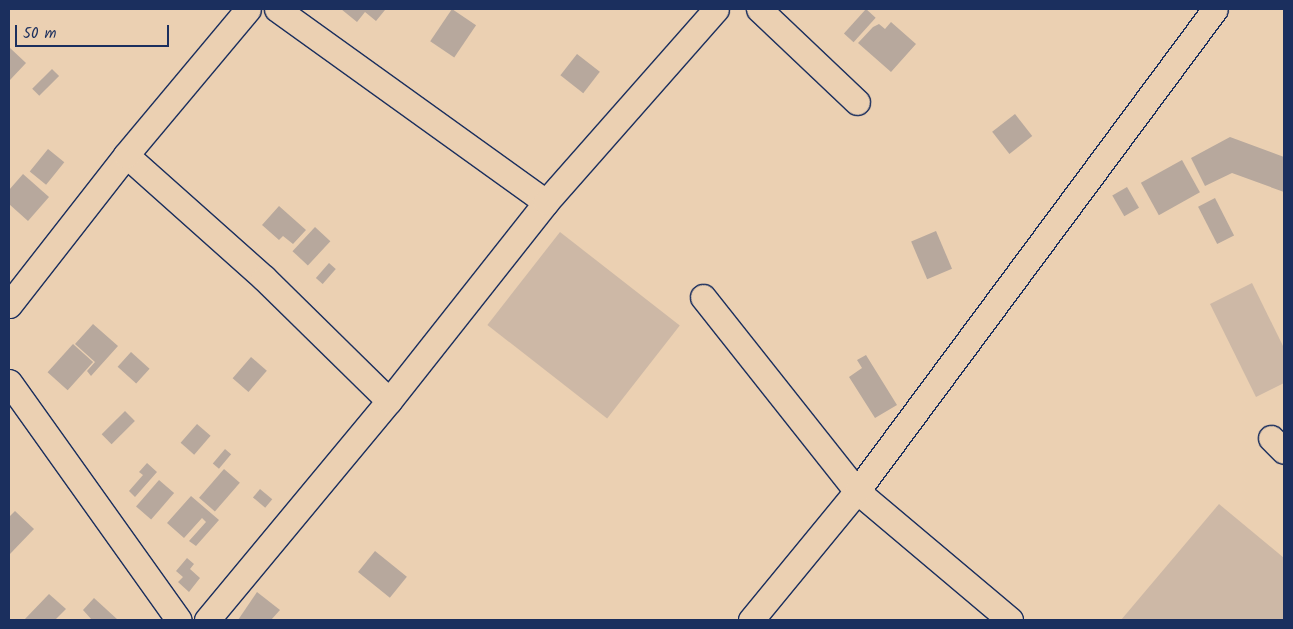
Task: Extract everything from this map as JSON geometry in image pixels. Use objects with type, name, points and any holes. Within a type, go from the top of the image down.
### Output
[{"type":"street","points":[[9,305],[126,155],[248,9]]},
{"type":"street","points":[[277,9],[546,202]]},
{"type":"street","points":[[207,620],[389,401],[546,202],[716,9]]},
{"type":"street","points":[[759,9],[857,102]]},
{"type":"street","points":[[750,620],[857,491],[1214,9]]},
{"type":"street","points":[[126,155],[264,278],[389,401]]},
{"type":"street","points":[[703,297],[857,491],[1010,620]]},
{"type":"street","points":[[9,382],[179,620]]},
{"type":"shaded area","points":[[560,232],[680,326],[607,419],[487,325]]},
{"type":"shaded area","points":[[1252,283],[1284,348],[1284,383],[1256,397],[1210,304]]},
{"type":"shaded area","points":[[1219,504],[1284,558],[1284,620],[1121,620]]},
{"type":"building","points":[[341,9],[385,10],[376,21],[365,12],[357,22]]},
{"type":"building","points":[[452,9],[476,25],[454,58],[430,41]]},
{"type":"building","points":[[866,9],[876,18],[854,42],[844,34]]},
{"type":"building","points":[[891,22],[916,44],[891,72],[858,43],[873,27],[879,24],[885,29]]},
{"type":"building","points":[[9,47],[26,63],[10,80],[9,79]]},
{"type":"building","points":[[577,54],[600,72],[583,93],[560,75]]},
{"type":"building","points":[[52,69],[59,76],[39,96],[32,89]]},
{"type":"building","points":[[1015,114],[1032,136],[1009,154],[992,132]]},
{"type":"building","points":[[1230,137],[1284,157],[1284,192],[1232,173],[1205,186],[1191,158]]},
{"type":"building","points":[[48,149],[64,162],[46,185],[30,172]]},
{"type":"building","points":[[1182,160],[1200,192],[1159,215],[1141,183]]},
{"type":"building","points":[[23,174],[49,197],[28,221],[9,204],[9,190]]},
{"type":"building","points":[[1127,187],[1139,208],[1124,216],[1112,196]]},
{"type":"building","points":[[1215,198],[1234,235],[1217,244],[1198,207]]},
{"type":"building","points":[[279,206],[306,230],[293,244],[283,236],[279,240],[262,225]]},
{"type":"building","points":[[315,227],[330,241],[308,265],[292,251]]},
{"type":"building","points":[[936,231],[952,269],[927,279],[911,242]]},
{"type":"building","points":[[329,263],[336,269],[323,284],[316,278]]},
{"type":"building","points":[[93,324],[118,346],[91,376],[87,371],[95,362],[75,344]]},
{"type":"building","points":[[73,344],[93,362],[68,390],[48,372]]},
{"type":"building","points":[[131,352],[150,369],[136,384],[118,367]]},
{"type":"building","points":[[866,355],[897,405],[875,418],[849,377],[862,368],[857,360]]},
{"type":"building","points":[[251,357],[267,371],[248,392],[233,378]]},
{"type":"building","points":[[125,411],[135,421],[112,444],[102,434]]},
{"type":"building","points":[[197,424],[211,436],[194,455],[181,443]]},
{"type":"building","points":[[225,449],[231,454],[219,469],[213,464]]},
{"type":"building","points":[[147,463],[157,472],[135,497],[129,491],[143,475],[139,472]]},
{"type":"building","points":[[224,469],[240,483],[215,511],[199,498]]},
{"type":"building","points":[[159,480],[174,493],[151,520],[136,506]]},
{"type":"building","points":[[260,489],[272,499],[265,508],[253,497]]},
{"type":"building","points":[[191,496],[219,520],[196,546],[189,541],[206,522],[202,518],[184,538],[167,523]]},
{"type":"building","points":[[15,511],[34,529],[9,555],[9,517]]},
{"type":"building","points":[[375,551],[407,577],[390,598],[358,572]]},
{"type":"building","points":[[187,558],[194,564],[190,569],[200,578],[189,592],[178,582],[183,577],[176,571]]},
{"type":"building","points":[[257,592],[280,610],[271,620],[238,620]]},
{"type":"building","points":[[49,594],[66,609],[55,620],[24,620]]},
{"type":"building","points":[[94,598],[118,620],[92,620],[83,610]]}]
